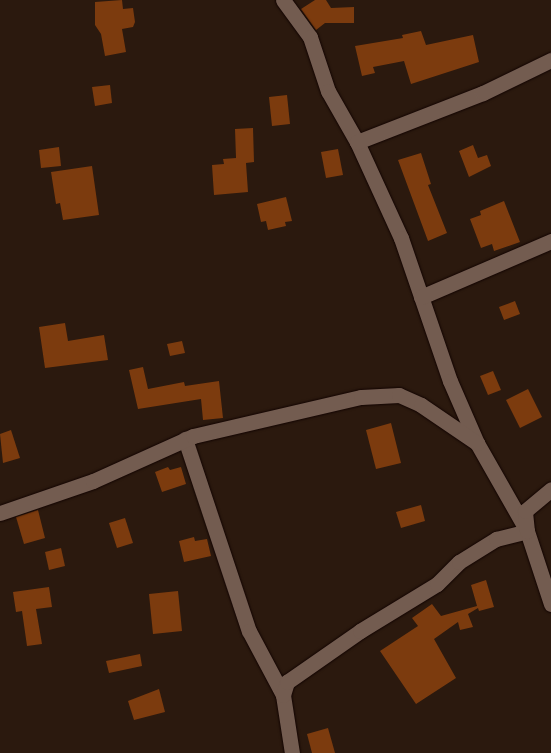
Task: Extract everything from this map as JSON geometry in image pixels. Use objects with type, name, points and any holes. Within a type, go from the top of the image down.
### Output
[{"type":"street","points":[[283,0],[310,37],[328,91],[357,142],[401,238],[450,381],[477,443],[527,530]]},
{"type":"street","points":[[357,142],[483,93],[551,60]]},
{"type":"street","points":[[421,297],[551,242]]},
{"type":"street","points":[[0,513],[93,481],[185,439],[361,398],[399,396],[421,405],[477,443]]},
{"type":"street","points":[[185,439],[250,632],[283,695],[292,753]]},
{"type":"street","points":[[551,489],[525,512],[527,530],[551,604]]},
{"type":"street","points":[[283,695],[287,682],[360,631],[437,584],[459,562],[496,539],[527,530]]},
{"type":"building","points":[[122,0],[123,9],[133,8],[135,22],[133,27],[122,29],[126,52],[105,56],[101,34],[95,25],[95,2]]},
{"type":"building","points":[[315,0],[326,0],[331,8],[354,7],[354,23],[325,23],[316,30],[301,9]]},
{"type":"building","points":[[421,31],[426,45],[473,35],[479,62],[411,84],[404,61],[373,67],[375,73],[362,76],[355,46],[403,38],[402,35]]},
{"type":"building","points":[[110,85],[112,103],[95,106],[92,87]]},
{"type":"building","points":[[287,95],[290,124],[272,126],[269,97]]},
{"type":"building","points":[[253,128],[254,162],[246,163],[248,192],[214,195],[212,165],[224,164],[223,159],[236,158],[235,129]]},
{"type":"building","points":[[473,145],[478,158],[487,155],[491,166],[469,177],[459,151]]},
{"type":"building","points":[[59,147],[61,166],[41,168],[39,150]]},
{"type":"building","points":[[338,149],[343,175],[326,178],[321,152]]},
{"type":"building","points":[[421,153],[431,184],[428,185],[447,233],[428,241],[398,160]]},
{"type":"building","points":[[92,166],[99,215],[63,220],[60,203],[56,204],[51,172]]},
{"type":"building","points":[[286,197],[292,221],[285,222],[286,226],[268,230],[266,221],[261,222],[257,204]]},
{"type":"building","points":[[504,201],[520,242],[494,251],[492,244],[481,248],[470,219],[481,215],[480,211]]},
{"type":"building","points":[[515,301],[520,314],[504,320],[499,307]]},
{"type":"building","points":[[65,323],[68,341],[104,335],[108,360],[45,368],[39,327]]},
{"type":"building","points":[[182,341],[185,353],[170,356],[167,344]]},
{"type":"building","points":[[143,367],[148,389],[184,382],[185,386],[219,381],[223,418],[203,420],[201,399],[138,409],[129,370]]},
{"type":"building","points":[[493,371],[501,390],[488,395],[480,376]]},
{"type":"building","points":[[528,389],[542,417],[520,428],[506,400]]},
{"type":"building","points":[[391,423],[401,463],[376,469],[366,430]]},
{"type":"building","points":[[11,430],[20,458],[3,463],[0,434]]},
{"type":"building","points":[[168,467],[170,470],[181,467],[186,484],[162,492],[155,472]]},
{"type":"building","points":[[421,505],[425,521],[401,528],[396,512]]},
{"type":"building","points":[[38,510],[45,538],[24,544],[16,517]]},
{"type":"building","points":[[125,518],[133,543],[117,548],[109,523]]},
{"type":"building","points":[[194,537],[195,541],[207,539],[211,556],[184,562],[179,541]]},
{"type":"building","points":[[61,548],[65,566],[49,570],[45,552]]},
{"type":"building","points":[[486,580],[494,607],[479,611],[478,608],[468,614],[473,627],[460,630],[458,622],[434,639],[456,678],[416,704],[380,651],[418,626],[412,618],[432,604],[441,616],[477,606],[471,585]]},
{"type":"building","points":[[49,587],[52,607],[36,609],[42,644],[27,646],[22,611],[16,612],[13,592]]},
{"type":"building","points":[[178,591],[182,631],[153,634],[149,594]]},
{"type":"building","points":[[140,654],[142,666],[109,673],[106,661]]},
{"type":"building","points":[[159,689],[165,712],[134,720],[128,701]]},
{"type":"building","points":[[328,728],[335,753],[312,753],[307,734]]}]
